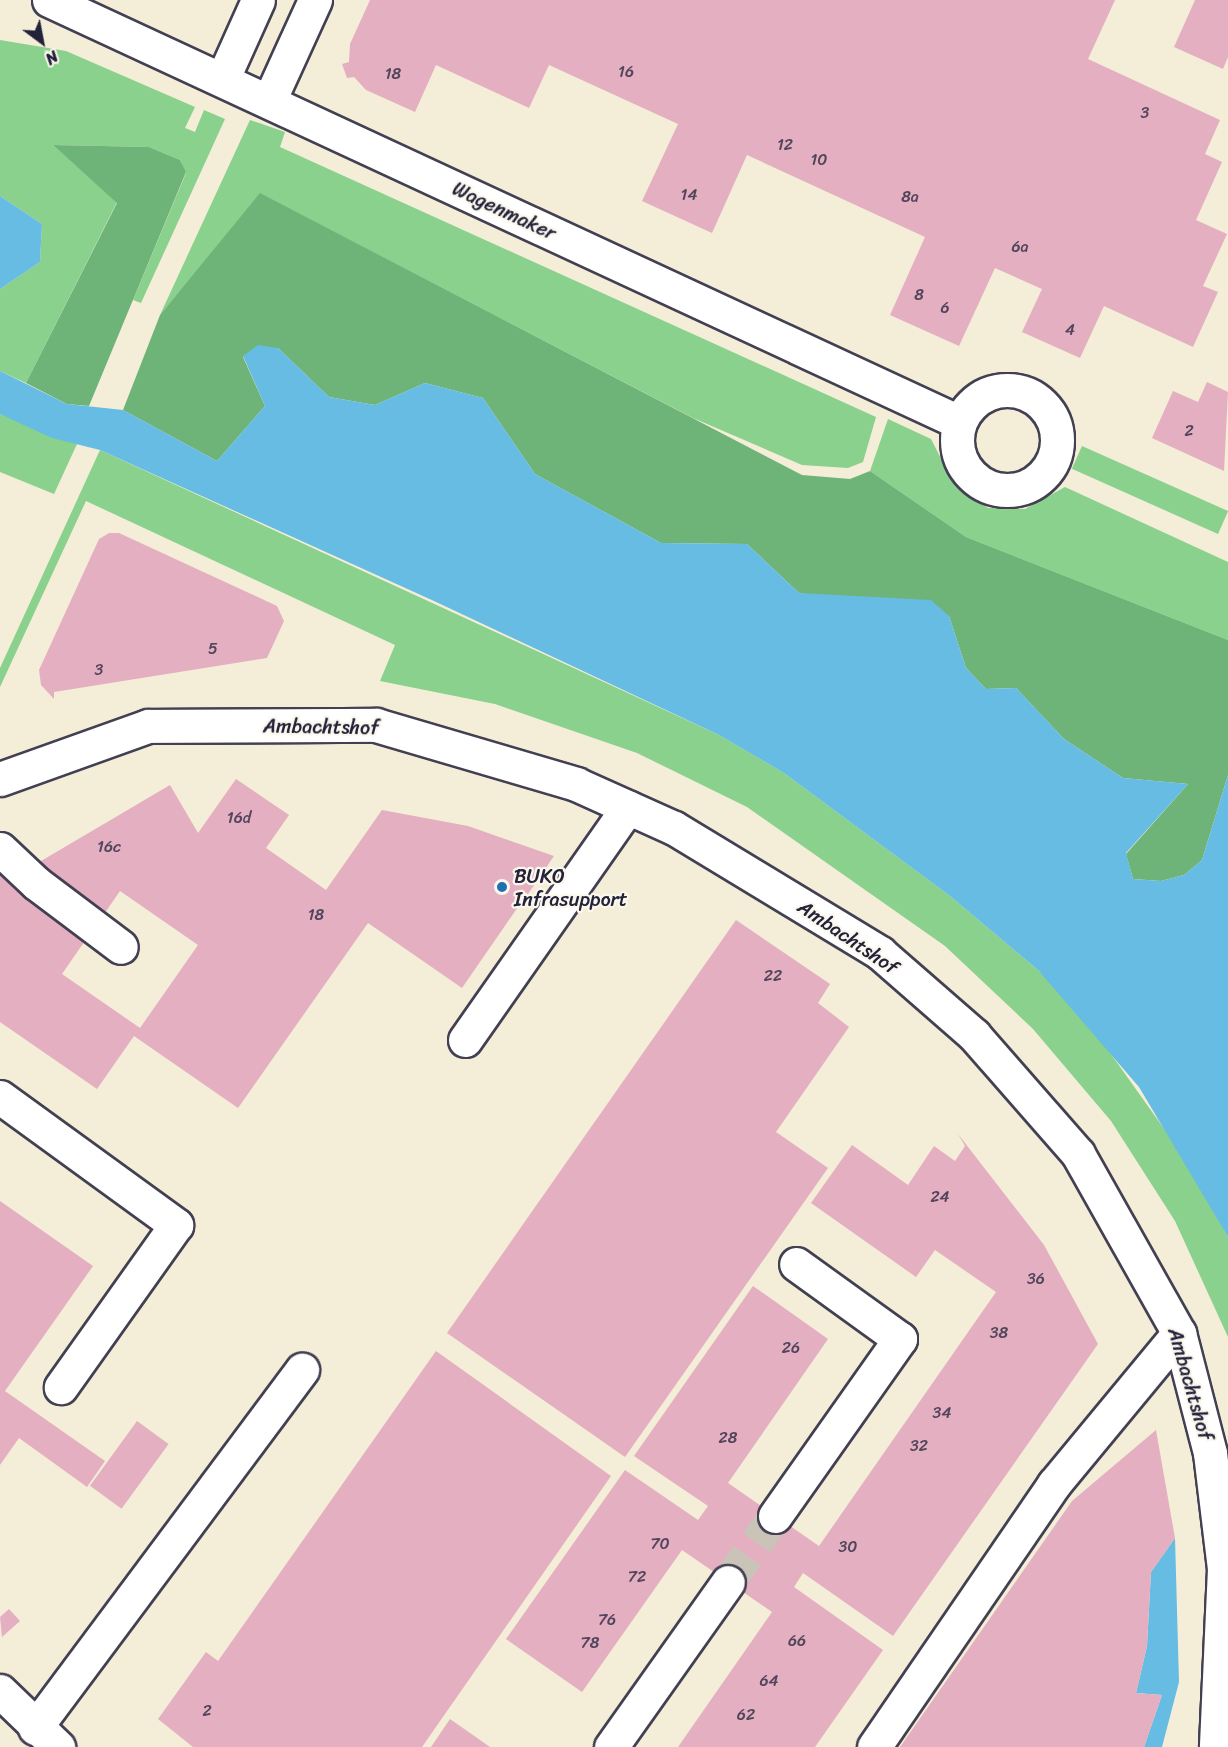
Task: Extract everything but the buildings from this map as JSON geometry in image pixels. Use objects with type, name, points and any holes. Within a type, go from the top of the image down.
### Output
[{"type":"street","name":"Wagenmaker","points":[[49,0],[223,78],[959,422]]},
{"type":"street","points":[[223,78],[258,0]]},
{"type":"street","points":[[269,101],[315,0]]},
{"type":"street","name":"Ambachtshof","points":[[0,779],[148,726],[376,724],[576,784],[628,807],[674,828],[880,953],[974,1035],[1078,1154],[1179,1333],[1210,1453],[1224,1568],[1216,1747]]},
{"type":"street","points":[[465,1040],[628,807]]},
{"type":"street","points":[[0,849],[36,883],[121,947]]},
{"type":"street","points":[[0,1097],[176,1225],[61,1388]]},
{"type":"street","points":[[775,1516],[900,1339],[796,1264]]},
{"type":"street","points":[[874,1747],[1054,1484],[1179,1333]]},
{"type":"street","points":[[0,1691],[46,1737],[302,1370]]},
{"type":"street","points":[[611,1747],[728,1582]]},
{"type":"green space","points":[[0,40],[66,51],[195,107],[185,128],[195,132],[204,110],[225,119],[141,303],[133,300],[186,173],[180,160],[149,147],[53,145],[117,202],[26,383],[0,371],[0,289],[40,262],[42,224],[0,196]]},
{"type":"green space","points":[[250,120],[285,132],[280,147],[876,417],[863,462],[848,468],[802,465],[693,418],[261,194],[160,315]]},
{"type":"green space","points":[[53,145],[149,147],[180,160],[186,172],[89,406],[67,404],[26,383],[117,203]]},
{"type":"green space","points":[[260,193],[802,475],[850,479],[870,471],[966,537],[1228,640],[1228,775],[1202,860],[1184,875],[1161,881],[1133,879],[1126,854],[1188,784],[1123,778],[1064,739],[1016,688],[986,689],[966,668],[949,616],[799,593],[747,544],[661,543],[535,474],[483,398],[425,383],[375,405],[329,397],[278,348],[243,357],[265,406],[217,461],[123,410],[160,315]]},
{"type":"green space","points":[[0,414],[77,444],[54,494],[0,472]]},
{"type":"green space","points":[[888,419],[931,439],[955,486],[988,508],[1025,509],[1065,487],[1228,562],[1228,640],[966,537],[870,471]]},
{"type":"green space","points":[[1082,446],[1228,511],[1218,534],[1072,469]]},
{"type":"green space","points":[[100,450],[719,735],[784,773],[950,896],[1038,970],[1091,1026],[1182,1154],[1228,1237],[1228,1337],[1175,1221],[1111,1121],[1033,1029],[945,946],[747,807],[637,753],[495,704],[380,681],[395,645],[86,501],[0,687],[0,668]]},
{"type":"water","points":[[0,196],[42,224],[40,262],[0,289]]},
{"type":"water","points":[[258,345],[278,348],[329,397],[375,405],[425,383],[483,398],[535,474],[661,543],[747,544],[799,593],[931,600],[949,616],[966,668],[986,689],[1016,688],[1064,739],[1123,778],[1188,784],[1126,853],[1133,879],[1161,881],[1184,875],[1202,860],[1228,775],[1228,1237],[1139,1087],[1038,970],[950,896],[784,773],[719,735],[434,601],[100,450],[52,438],[0,414],[0,371],[67,404],[123,410],[217,461],[265,406],[243,356]]},
{"type":"water","points":[[1175,1538],[1179,1682],[1162,1747],[1144,1747],[1162,1695],[1136,1693],[1147,1646],[1151,1572]]},
{"type":"tunnel","points":[[728,1582],[775,1516]]},
{"type":"place","name":"BUKO Infrasupport","points":[[502,887]]}]
